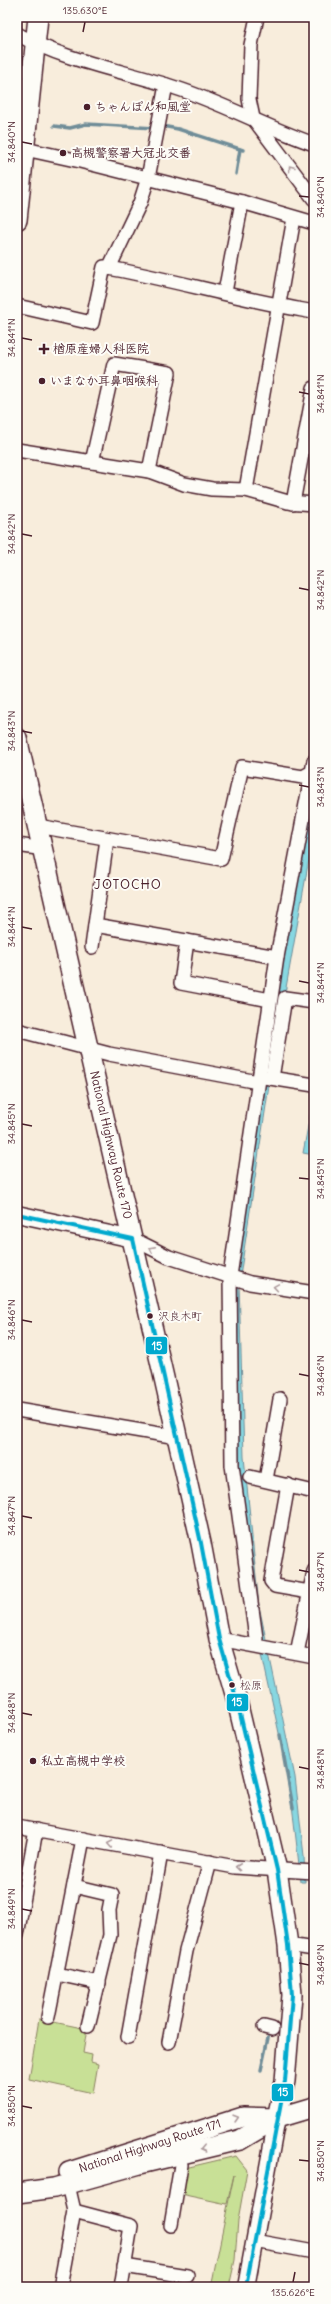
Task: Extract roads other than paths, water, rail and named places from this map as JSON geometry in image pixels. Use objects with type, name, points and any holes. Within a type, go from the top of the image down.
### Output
[{"type":"highway","points":[[17,220],[38,17]]},
{"type":"highway","name":"National Highway Route 170","points":[[17,738],[44,849],[133,1239],[201,1543],[219,1639],[237,1701],[277,1870],[288,1945],[292,1995],[285,2081],[277,2118]]},
{"type":"highway","name":"National Highway Route 171","points":[[22,2192],[68,2185],[240,2140],[277,2118],[314,2107]]},
{"type":"highway","name":"National Highway Route 171","points":[[22,2192],[56,2176],[243,2116],[277,2118]]},
{"type":"main road","points":[[17,1214],[133,1239]]},
{"type":"main road","points":[[246,2287],[277,2118]]},
{"type":"street","points":[[257,17],[250,45],[249,99],[253,118],[314,199]]},
{"type":"street","points":[[17,34],[35,44],[65,57],[166,85],[220,103],[314,144]]},
{"type":"street","points":[[109,268],[140,204],[148,178],[166,85]]},
{"type":"street","points":[[24,149],[148,178],[242,202],[314,223]]},
{"type":"street","points":[[225,292],[242,202]]},
{"type":"street","points":[[246,490],[294,218]]},
{"type":"street","points":[[17,306],[92,323],[104,267],[225,292],[278,306],[314,312]]},
{"type":"street","points":[[92,462],[114,364],[169,373],[149,471]]},
{"type":"street","points":[[293,503],[314,388]]},
{"type":"street","points":[[17,450],[149,471],[184,484],[212,489],[246,490],[293,503],[314,504]]},
{"type":"street","points":[[38,826],[221,860],[242,767],[303,777],[313,766]]},
{"type":"street","points":[[261,1646],[256,1638],[232,1465],[230,1276],[270,1000],[313,766]]},
{"type":"street","points":[[92,947],[107,839]]},
{"type":"street","points":[[17,845],[44,849]]},
{"type":"street","points":[[95,925],[277,957]]},
{"type":"street","points":[[188,941],[181,983],[270,1000]]},
{"type":"street","points":[[272,1078],[285,998],[314,1002]]},
{"type":"street","points":[[17,1030],[90,1048],[258,1079],[272,1078],[314,1085]]},
{"type":"street","points":[[133,1239],[169,1257],[250,1283],[314,1293]]},
{"type":"street","points":[[266,1480],[280,1399]]},
{"type":"street","points":[[17,1410],[177,1437]]},
{"type":"street","points":[[250,1477],[314,1492]]},
{"type":"street","points":[[288,1485],[271,1581],[275,1586],[309,1592]]},
{"type":"street","points":[[296,1653],[314,1571]]},
{"type":"street","points":[[219,1639],[314,1657]]},
{"type":"street","points":[[17,1827],[210,1862],[307,1872]]},
{"type":"street","points":[[17,1935],[36,1830]]},
{"type":"street","points":[[48,2017],[83,1839]]},
{"type":"street","points":[[128,2037],[161,1853]]},
{"type":"street","points":[[169,2042],[186,1951],[210,1862]]},
{"type":"street","points":[[74,1886],[112,1895],[109,1910],[110,1934],[88,2026]]},
{"type":"street","points":[[288,1945],[314,1949]]},
{"type":"street","points":[[57,1974],[99,1983]]},
{"type":"street","points":[[171,2225],[181,2165],[179,2155]]},
{"type":"street","points":[[60,2287],[74,2211],[68,2185]]},
{"type":"street","points":[[74,2211],[131,2226],[121,2287]]},
{"type":"street","points":[[254,2241],[314,2252]]},
{"type":"street","points":[[124,2266],[187,2276]]},
{"type":"water","points":[[314,795],[314,831],[272,1066],[239,1283],[244,1457],[259,1606],[295,1777],[304,1856],[305,1882],[301,1882],[289,1779],[259,1641],[237,1463],[232,1286],[285,951]]},
{"type":"water","points":[[311,1110],[314,1111],[314,1155],[303,1153]]},
{"type":"waterway","points":[[54,126],[70,128],[86,124],[155,128]]},
{"type":"waterway","points":[[162,126],[178,129],[243,150]]},
{"type":"waterway","points":[[236,174],[240,149]]},
{"type":"waterway","points":[[280,1735],[293,1808]]},
{"type":"waterway","points":[[261,2070],[268,2038]]},
{"type":"place","name":"ちゃんぽん和風堂","points":[[87,107]]},
{"type":"place","name":"高槻警察署大冠北交番","points":[[63,153]]},
{"type":"place","name":"楢原産婦人科医院","points":[[44,349]]},
{"type":"place","name":"いまなか耳鼻咽喉科","points":[[42,381]]},
{"type":"place","name":"沢良木町","points":[[150,1316]]},
{"type":"place","name":"松原","points":[[232,1685]]},
{"type":"place","name":"私立高槻中学校","points":[[33,1761]]},
{"type":"district","name":"JOTOCHO","points":[[128,884]]}]
